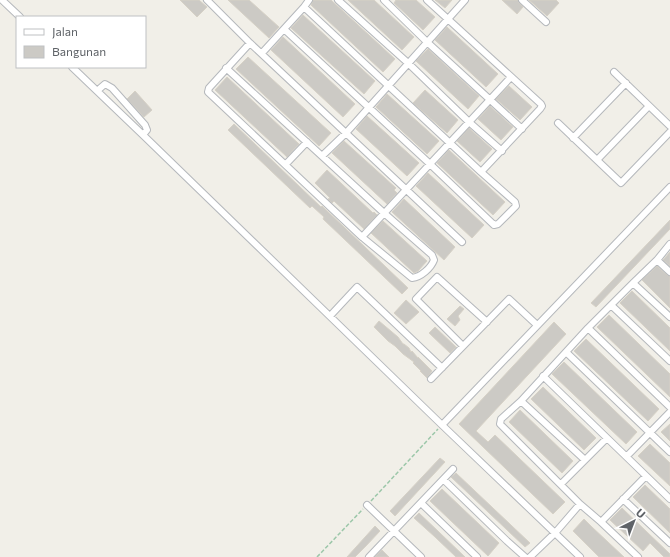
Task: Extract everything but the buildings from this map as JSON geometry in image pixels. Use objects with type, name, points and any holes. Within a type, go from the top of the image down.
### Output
[{"type":"street","points":[[2,0],[19,16]]},
{"type":"street","points":[[207,0],[250,43],[462,242]]},
{"type":"street","points":[[262,53],[309,0]]},
{"type":"street","points":[[338,0],[502,151]]},
{"type":"street","points":[[384,0],[427,42],[522,129]]},
{"type":"street","points":[[390,6],[396,0]]},
{"type":"street","points":[[427,0],[542,106],[481,172]]},
{"type":"street","points":[[322,156],[346,133],[465,0]]},
{"type":"street","points":[[522,0],[546,22]]},
{"type":"street","points":[[284,29],[494,225],[496,225],[516,206],[515,202],[304,7]]},
{"type":"street","points":[[226,68],[434,258],[433,262],[424,272],[418,277],[412,278],[362,237],[208,92],[209,88],[226,68],[250,43]]},
{"type":"street","points":[[73,68],[580,557]]},
{"type":"street","points":[[614,72],[670,126]]},
{"type":"street","points":[[362,237],[511,77]]},
{"type":"street","points":[[573,138],[626,83]]},
{"type":"street","points":[[97,91],[104,84],[112,88],[145,125],[147,130],[143,135]]},
{"type":"street","points":[[597,160],[650,106]]},
{"type":"street","points":[[558,123],[621,183],[670,132]]},
{"type":"street","points":[[286,164],[307,142]]},
{"type":"street","points":[[442,425],[670,187]]},
{"type":"street","points":[[637,557],[580,504],[500,424],[501,419],[521,401],[588,328],[657,260],[670,244]]},
{"type":"street","points":[[657,260],[670,272]]},
{"type":"street","points":[[463,346],[416,299],[437,277],[487,322]]},
{"type":"street","points":[[633,282],[670,317]]},
{"type":"street","points":[[330,316],[357,287],[442,368]]},
{"type":"street","points":[[431,379],[509,299],[537,325]]},
{"type":"street","points":[[612,305],[670,361]]},
{"type":"street","points":[[588,328],[670,407]]},
{"type":"street","points":[[566,352],[670,452]]},
{"type":"street","points":[[543,376],[670,498]]},
{"type":"street","points":[[521,401],[585,460]]},
{"type":"street","points":[[627,456],[670,412]]},
{"type":"street","points":[[561,484],[607,438]]},
{"type":"street","points":[[370,557],[453,469]]},
{"type":"street","points":[[601,522],[646,476]]},
{"type":"street","points":[[444,480],[507,542],[525,557]]},
{"type":"street","points":[[623,499],[670,543]]},
{"type":"street","points":[[421,503],[477,557]]},
{"type":"street","points":[[530,557],[555,533],[580,504]]},
{"type":"street","points":[[367,505],[421,557]]},
{"type":"path","points":[[317,557],[442,425]]}]
